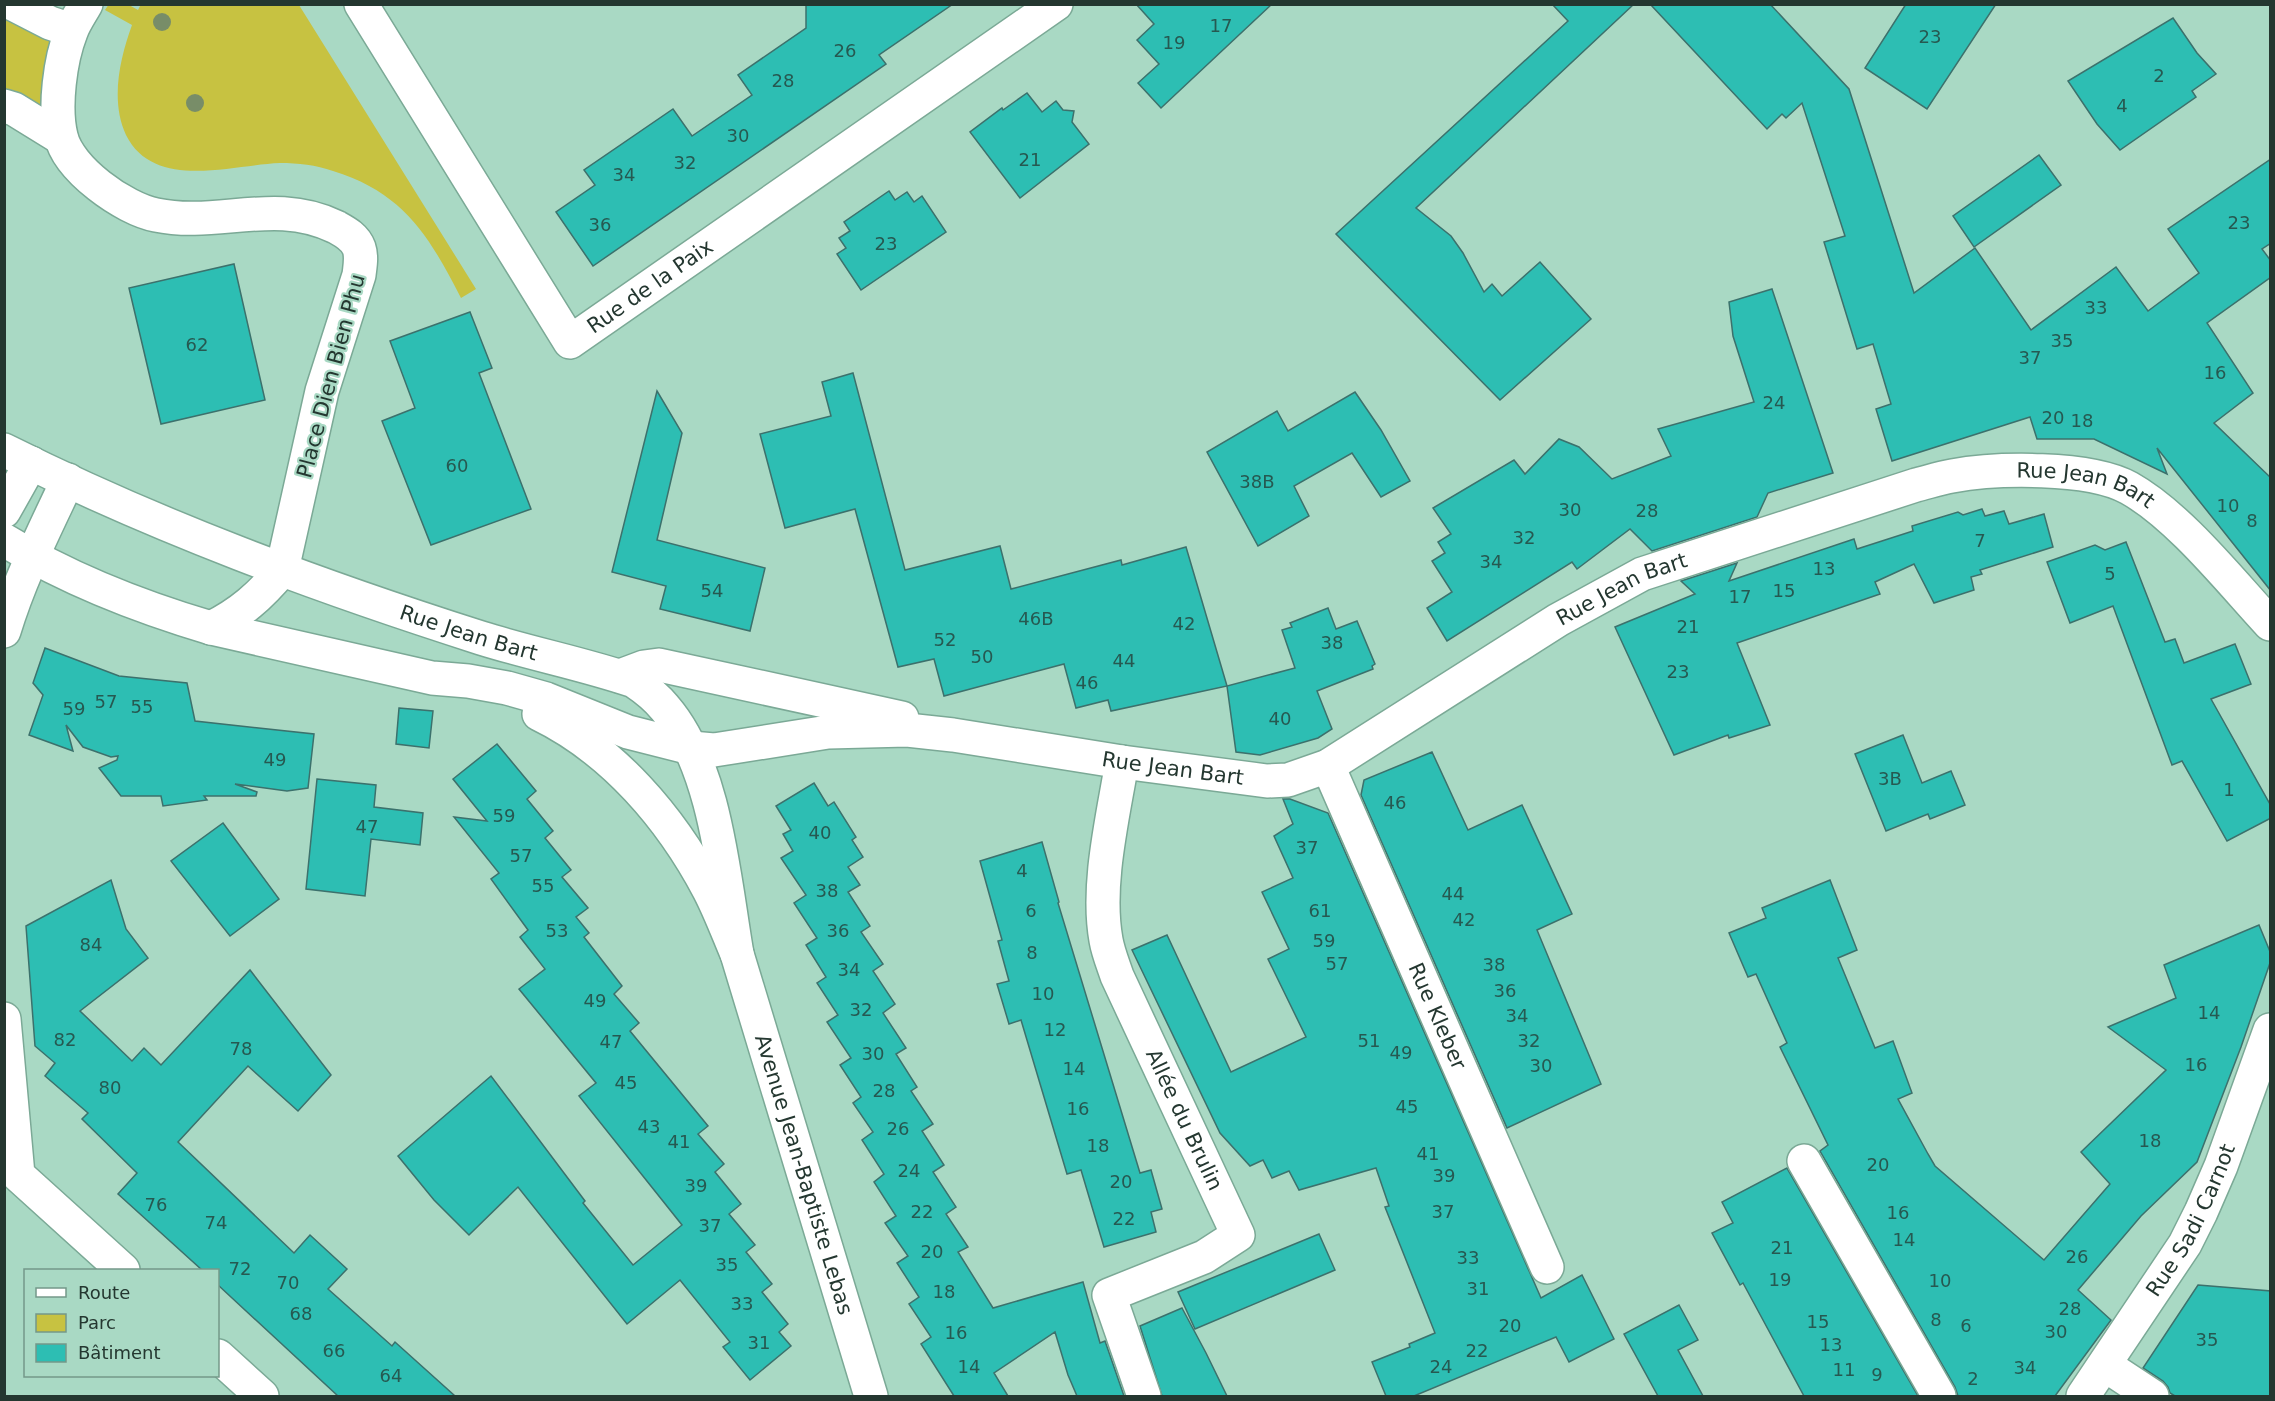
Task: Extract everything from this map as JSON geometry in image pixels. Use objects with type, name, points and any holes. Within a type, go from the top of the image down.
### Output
[{"type":"street","points":[[13,4],[50,23],[79,17]]},
{"type":"street","name":"Rue de la Paix","points":[[361,4],[570,342],[1056,4]]},
{"type":"street","points":[[61,138],[58,110],[64,53],[79,17]]},
{"type":"street","name":"Place Dien Bien Phu","points":[[4,106],[14,109],[61,138],[88,175],[111,196],[130,207],[153,215],[175,218],[260,213],[304,214],[348,233],[358,246],[361,260],[359,275],[322,391],[282,570],[255,600],[211,628]]},
{"type":"street","points":[[4,511],[18,457]]},
{"type":"street","name":"Rue Jean Bart","points":[[18,457],[194,536],[282,570],[544,657],[620,676],[644,667],[682,669],[886,714],[953,735]]},
{"type":"street","name":"Rue Jean Bart","points":[[4,540],[107,592],[211,628],[432,678],[507,688],[546,699],[628,732],[691,748],[714,750],[828,732],[907,730],[1267,781],[1288,780],[1328,766],[1567,615],[1642,574],[1916,485],[1951,476],[1985,472],[2047,471],[2087,475],[2128,488],[2178,526],[2271,624]]},
{"type":"street","points":[[4,631],[32,556],[68,480]]},
{"type":"street","name":"Avenue Jean-Baptiste Lebas","points":[[620,676],[634,681],[654,696],[667,710],[691,748],[713,812],[737,954]]},
{"type":"street","name":"Avenue Jean-Baptiste Lebas","points":[[432,678],[485,692],[522,705],[580,738],[616,766],[645,797],[688,855],[709,890],[737,954],[871,1396]]},
{"type":"street","name":"Allée du Brulin","points":[[1122,762],[1107,859],[1103,907],[1106,941],[1117,976],[1238,1235],[1204,1257],[1108,1295],[1144,1396]]},
{"type":"street","name":"Rue Kleber","points":[[1328,766],[1547,1267]]},
{"type":"street","points":[[4,1019],[11,1179],[122,1269]]},
{"type":"street","name":"Rue Sadi Carnot","points":[[2083,1396],[2185,1244],[2221,1166],[2271,1030]]},
{"type":"street","points":[[1804,1161],[1939,1396]]},
{"type":"street","points":[[219,1357],[262,1396]]},
{"type":"street","points":[[2105,1365],[2152,1396]]},
{"type":"green space","points":[[109,4],[129,5],[138,10],[141,4],[299,5],[476,289],[461,298],[437,255],[412,219],[378,191],[358,180],[320,167],[293,163],[217,170],[174,169],[155,163],[139,152],[126,135],[118,108],[118,80],[132,25],[105,10]]},
{"type":"green space","points":[[5,5],[71,30],[53,111],[5,106]]},
{"type":"building","points":[[806,4],[953,4],[879,55],[886,64],[593,266],[556,212],[595,185],[584,170],[673,109],[692,136],[752,95],[738,75],[806,28]]},
{"type":"building","points":[[1136,4],[1272,4],[1161,108],[1138,83],[1159,64],[1137,40],[1154,24]]},
{"type":"building","points":[[1552,4],[1634,4],[1416,208],[1451,236],[1484,292],[1492,284],[1502,296],[1540,262],[1591,319],[1500,400],[1336,234],[1568,21]]},
{"type":"building","points":[[1650,4],[1770,4],[1849,89],[1914,293],[1975,248],[2031,330],[2116,267],[2148,311],[2199,273],[2168,229],[2271,159],[2271,243],[2262,249],[2271,261],[2271,277],[2207,323],[2253,393],[2214,423],[2271,478],[2271,591],[2157,448],[2167,474],[2094,439],[2037,439],[2030,417],[1892,461],[1876,409],[1891,404],[1873,344],[1857,349],[1824,242],[1845,236],[1802,103],[1786,118],[1782,114],[1767,129]]},
{"type":"building","points":[[1906,4],[1996,4],[1927,109],[1865,68]]},
{"type":"building","points":[[2173,18],[2197,53],[2216,74],[2192,91],[2196,97],[2120,150],[2097,124],[2068,81]]},
{"type":"building","points":[[1027,93],[1042,112],[1056,101],[1063,110],[1074,111],[1072,122],[1089,144],[1020,198],[970,132]]},
{"type":"building","points":[[2039,155],[2061,185],[1974,247],[1953,216]]},
{"type":"building","points":[[889,191],[895,200],[907,192],[914,202],[922,196],[946,232],[861,290],[837,254],[846,248],[839,238],[850,231],[844,222]]},
{"type":"building","points":[[234,264],[265,400],[161,424],[129,288]]},
{"type":"building","points":[[1772,289],[1833,473],[1768,493],[1757,517],[1652,551],[1630,529],[1577,569],[1572,562],[1447,641],[1427,608],[1452,592],[1432,561],[1445,553],[1438,542],[1451,534],[1433,508],[1514,460],[1525,474],[1559,439],[1579,447],[1612,479],[1671,456],[1658,429],[1754,402],[1733,336],[1729,302]]},
{"type":"building","points":[[470,312],[492,368],[479,373],[531,509],[431,545],[382,421],[415,408],[390,341]]},
{"type":"building","points":[[853,373],[905,570],[1000,546],[1011,589],[1121,560],[1122,565],[1186,547],[1227,686],[1111,711],[1108,700],[1076,708],[1064,664],[944,696],[934,659],[898,667],[855,509],[785,528],[760,434],[831,416],[822,382]]},
{"type":"building","points":[[657,391],[682,433],[657,540],[765,568],[750,631],[660,609],[666,586],[612,572]]},
{"type":"building","points":[[1355,392],[1381,430],[1410,481],[1381,497],[1352,453],[1294,486],[1309,516],[1258,546],[1207,452],[1277,411],[1288,431]]},
{"type":"building","points":[[1982,509],[1985,516],[2004,511],[2009,524],[2044,514],[2053,547],[1980,570],[1982,574],[1971,577],[1974,590],[1934,603],[1914,564],[1875,582],[1880,594],[1737,643],[1770,725],[1729,738],[1728,735],[1674,755],[1615,627],[1695,594],[1681,581],[1737,563],[1729,581],[1854,539],[1857,549],[1913,531],[1912,526],[1958,512],[1963,515]]},
{"type":"building","points":[[2126,542],[2165,642],[2175,639],[2184,663],[2235,644],[2251,684],[2211,699],[2271,806],[2271,818],[2227,841],[2182,761],[2172,765],[2113,606],[2070,623],[2047,562],[2095,545],[2105,550]]},
{"type":"building","points":[[1328,608],[1336,629],[1357,621],[1375,664],[1372,666],[1373,669],[1317,691],[1332,729],[1318,738],[1260,755],[1236,752],[1227,686],[1295,668],[1282,630],[1292,627],[1290,623]]},
{"type":"building","points":[[45,648],[119,676],[187,683],[195,721],[314,734],[308,788],[287,791],[235,784],[257,792],[256,796],[204,796],[207,800],[163,806],[161,796],[121,796],[99,768],[117,760],[118,756],[111,757],[83,747],[66,725],[73,751],[29,735],[43,695],[33,683]]},
{"type":"building","points":[[399,708],[433,711],[429,748],[396,744]]},
{"type":"building","points":[[1903,735],[1922,783],[1951,771],[1965,805],[1930,819],[1928,814],[1886,831],[1855,754]]},
{"type":"building","points":[[497,744],[536,791],[527,799],[553,831],[545,838],[571,870],[562,877],[588,908],[576,917],[589,933],[584,937],[622,986],[614,994],[639,1023],[630,1031],[708,1126],[698,1134],[724,1164],[715,1172],[741,1204],[729,1214],[755,1245],[746,1252],[772,1284],[762,1292],[788,1324],[779,1332],[791,1346],[750,1380],[723,1347],[730,1342],[680,1280],[627,1324],[518,1187],[469,1235],[434,1200],[398,1156],[491,1076],[585,1201],[583,1203],[633,1265],[682,1225],[579,1096],[596,1083],[519,989],[545,969],[520,937],[528,930],[491,879],[499,873],[454,817],[487,821],[453,779]]},
{"type":"building","points":[[1432,752],[1468,830],[1522,805],[1572,914],[1537,930],[1601,1084],[1507,1128],[1361,795],[1364,780]]},
{"type":"building","points":[[317,779],[376,785],[374,807],[423,813],[420,845],[371,839],[365,896],[306,889]]},
{"type":"building","points":[[814,783],[828,806],[834,802],[856,837],[852,840],[863,857],[848,867],[860,885],[848,892],[870,926],[861,932],[883,964],[873,971],[895,1004],[883,1013],[906,1048],[896,1054],[917,1087],[911,1091],[933,1124],[922,1131],[944,1165],[933,1172],[956,1207],[946,1214],[968,1247],[958,1252],[993,1308],[1083,1282],[1100,1343],[1105,1341],[1124,1396],[1077,1396],[1055,1332],[994,1373],[1008,1396],[954,1396],[921,1344],[931,1337],[909,1304],[919,1297],[897,1263],[908,1256],[885,1223],[896,1216],[874,1182],[884,1174],[862,1140],[873,1132],[853,1103],[861,1097],[840,1065],[851,1058],[827,1022],[838,1015],[817,983],[826,977],[806,945],[817,938],[794,903],[806,895],[781,858],[793,851],[783,834],[791,830],[776,806]]},
{"type":"building","points":[[1283,799],[1290,799],[1328,813],[1541,1298],[1582,1275],[1614,1339],[1569,1362],[1556,1337],[1414,1396],[1386,1396],[1372,1362],[1410,1347],[1409,1344],[1435,1333],[1385,1207],[1389,1206],[1376,1168],[1299,1190],[1289,1171],[1272,1178],[1263,1160],[1250,1166],[1220,1133],[1132,950],[1167,935],[1231,1072],[1306,1037],[1268,959],[1289,949],[1262,892],[1293,878],[1274,836],[1293,824]]},
{"type":"building","points":[[223,823],[279,899],[230,936],[171,861]]},
{"type":"building","points":[[1042,842],[1058,903],[1140,1173],[1151,1170],[1162,1209],[1151,1212],[1156,1232],[1104,1247],[1081,1170],[1067,1174],[1021,1020],[1009,1024],[997,984],[1009,981],[998,941],[1002,940],[980,861]]},
{"type":"building","points":[[111,880],[126,929],[148,958],[80,1011],[132,1061],[144,1048],[161,1065],[250,970],[331,1075],[298,1111],[248,1066],[178,1142],[294,1253],[310,1235],[347,1269],[328,1289],[392,1346],[395,1342],[455,1396],[338,1396],[219,1286],[219,1269],[201,1269],[118,1194],[137,1173],[82,1119],[88,1113],[45,1076],[55,1063],[35,1046],[26,926]]},
{"type":"building","points":[[1830,880],[1857,950],[1838,958],[1875,1048],[1893,1041],[1912,1093],[1898,1099],[1928,1154],[1935,1166],[2044,1260],[2110,1184],[2081,1152],[2166,1070],[2108,1027],[2176,998],[2164,965],[2259,925],[2271,954],[2271,960],[2197,1162],[2141,1216],[2078,1290],[2111,1320],[2055,1396],[1958,1396],[1955,1387],[1820,1151],[1828,1145],[1780,1047],[1787,1043],[1756,974],[1748,977],[1729,933],[1766,918],[1762,908]]},
{"type":"building","points":[[1787,1168],[1918,1396],[1804,1396],[1743,1283],[1740,1285],[1712,1233],[1733,1223],[1722,1202]]},
{"type":"building","points":[[1319,1234],[1335,1270],[1195,1329],[1178,1292]]},
{"type":"building","points":[[2198,1285],[2271,1291],[2271,1396],[2175,1396],[2170,1393],[2163,1381],[2143,1368]]},
{"type":"building","points":[[1679,1305],[1698,1340],[1678,1350],[1703,1396],[1658,1396],[1624,1334]]},
{"type":"building","points":[[1182,1308],[1227,1396],[1162,1396],[1140,1326]]}]
